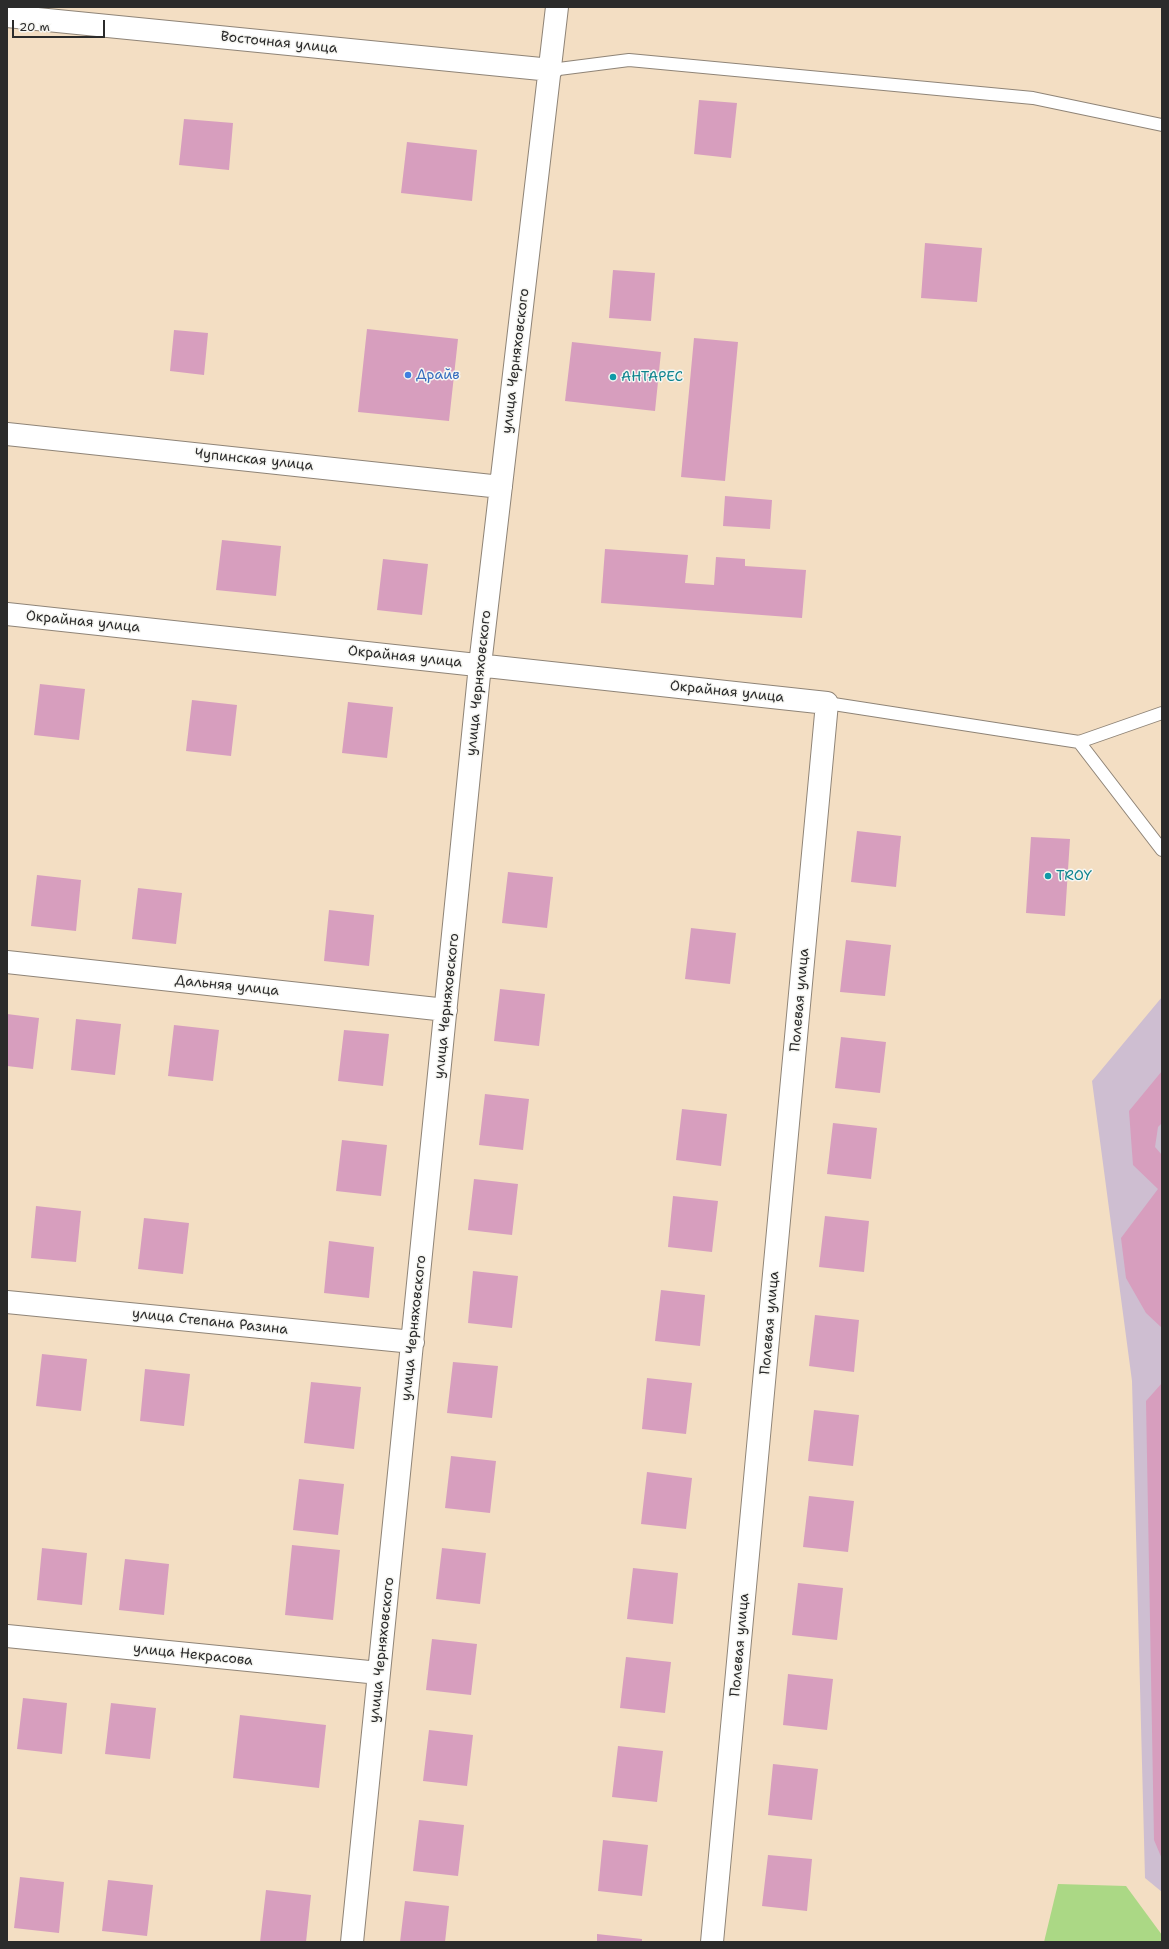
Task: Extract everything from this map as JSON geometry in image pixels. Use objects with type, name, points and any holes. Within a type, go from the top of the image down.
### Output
[{"type":"street","name":"улица Черняховского","points":[[352,1942],[480,665],[551,70],[557,7]]},
{"type":"street","name":"Восточная улица","points":[[7,16],[551,70]]},
{"type":"street","name":"Чупинская улица","points":[[7,434],[502,487]]},
{"type":"street","name":"Окрайная улица","points":[[7,614],[827,703]]},
{"type":"street","name":"Полевая улица","points":[[712,1942],[827,703]]},
{"type":"street","name":"Дальняя улица","points":[[7,962],[446,1010]]},
{"type":"street","name":"улица Степана Разина","points":[[7,1302],[413,1342]]},
{"type":"street","name":"улица Некрасова","points":[[7,1636],[379,1674]]},
{"type":"lane","points":[[551,70],[629,60],[1033,98],[1162,125]]},
{"type":"lane","points":[[827,703],[1079,742],[1162,713]]},
{"type":"lane","points":[[1079,742],[1162,850]]},
{"type":"shaded area","points":[[1162,997],[1162,1892],[1145,1878],[1132,1381],[1092,1081]]},
{"type":"green space","points":[[1058,1884],[1126,1886],[1162,1935],[1162,1942],[1044,1942]]},
{"type":"building","points":[[699,100],[737,103],[731,158],[694,154]]},
{"type":"building","points":[[184,119],[233,123],[229,170],[179,165]]},
{"type":"building","points":[[407,142],[477,150],[472,201],[401,193]]},
{"type":"building","points":[[925,243],[982,248],[977,302],[921,298]]},
{"type":"building","points":[[613,270],[655,273],[651,321],[609,318]]},
{"type":"building","name":"Драйв","points":[[367,329],[458,339],[449,421],[358,412]]},
{"type":"building","points":[[174,330],[208,333],[204,375],[170,371]]},
{"type":"building","points":[[694,338],[738,342],[725,481],[681,477]]},
{"type":"building","name":"АНТАРЕС","points":[[572,342],[661,352],[655,411],[565,401]]},
{"type":"building","points":[[725,496],[772,500],[770,529],[723,526]]},
{"type":"building","points":[[222,540],[281,546],[276,596],[216,590]]},
{"type":"building","points":[[605,549],[688,555],[685,583],[714,585],[716,557],[745,559],[745,566],[806,570],[802,618],[601,603]]},
{"type":"building","points":[[383,559],[428,564],[422,615],[377,610]]},
{"type":"building","points":[[40,684],[85,689],[79,740],[34,735]]},
{"type":"building","points":[[192,700],[237,705],[231,756],[186,751]]},
{"type":"building","points":[[348,702],[393,707],[387,758],[342,753]]},
{"type":"building","points":[[857,831],[901,836],[896,887],[851,882]]},
{"type":"building","name":"TROY","points":[[1031,837],[1070,839],[1065,916],[1026,913]]},
{"type":"building","points":[[508,872],[553,877],[547,928],[502,923]]},
{"type":"building","points":[[37,875],[81,880],[76,931],[31,926]]},
{"type":"building","points":[[138,888],[182,893],[176,944],[132,939]]},
{"type":"building","points":[[329,910],[374,915],[369,966],[324,961]]},
{"type":"building","points":[[691,928],[736,933],[730,984],[685,979]]},
{"type":"building","points":[[846,940],[891,945],[885,996],[840,992]]},
{"type":"building","points":[[500,989],[545,994],[539,1046],[494,1041]]},
{"type":"building","points":[[7,1014],[39,1018],[33,1069],[7,1066]]},
{"type":"building","points":[[76,1019],[121,1024],[115,1075],[71,1070]]},
{"type":"building","points":[[174,1025],[219,1030],[213,1081],[168,1076]]},
{"type":"building","points":[[344,1030],[389,1034],[383,1086],[338,1081]]},
{"type":"building","points":[[841,1037],[886,1042],[880,1093],[835,1088]]},
{"type":"building","points":[[1162,1071],[1162,1123],[1158,1127],[1155,1147],[1162,1155],[1162,1328],[1146,1313],[1126,1278],[1121,1238],[1158,1189],[1133,1165],[1129,1111]]},
{"type":"building","points":[[485,1094],[529,1099],[523,1150],[479,1145]]},
{"type":"building","points":[[682,1109],[727,1114],[721,1166],[676,1160]]},
{"type":"building","points":[[833,1123],[877,1128],[871,1179],[827,1174]]},
{"type":"building","points":[[342,1140],[387,1145],[381,1196],[336,1191]]},
{"type":"building","points":[[474,1179],[518,1184],[512,1235],[468,1230]]},
{"type":"building","points":[[673,1196],[718,1201],[712,1252],[668,1247]]},
{"type":"building","points":[[36,1206],[81,1211],[76,1262],[31,1258]]},
{"type":"building","points":[[825,1216],[869,1221],[864,1272],[819,1267]]},
{"type":"building","points":[[144,1218],[189,1223],[183,1274],[138,1269]]},
{"type":"building","points":[[329,1241],[374,1247],[369,1298],[324,1293]]},
{"type":"building","points":[[473,1271],[518,1276],[512,1328],[468,1323]]},
{"type":"building","points":[[661,1290],[705,1295],[700,1346],[655,1341]]},
{"type":"building","points":[[815,1315],[859,1320],[854,1372],[809,1366]]},
{"type":"building","points":[[42,1354],[87,1359],[81,1411],[36,1406]]},
{"type":"building","points":[[453,1362],[498,1366],[492,1418],[447,1413]]},
{"type":"building","points":[[145,1369],[190,1374],[184,1426],[140,1421]]},
{"type":"building","points":[[647,1378],[692,1383],[686,1434],[642,1429]]},
{"type":"building","points":[[311,1382],[361,1387],[354,1449],[304,1443]]},
{"type":"building","points":[[1162,1383],[1162,1859],[1154,1840],[1146,1401]]},
{"type":"building","points":[[814,1410],[859,1415],[853,1466],[808,1461]]},
{"type":"building","points":[[451,1456],[496,1461],[490,1513],[445,1508]]},
{"type":"building","points":[[647,1472],[692,1478],[686,1529],[641,1524]]},
{"type":"building","points":[[299,1479],[344,1484],[338,1535],[293,1530]]},
{"type":"building","points":[[809,1496],[854,1501],[848,1552],[803,1547]]},
{"type":"building","points":[[292,1545],[340,1550],[333,1620],[285,1615]]},
{"type":"building","points":[[42,1548],[87,1553],[82,1605],[37,1600]]},
{"type":"building","points":[[442,1548],[486,1553],[480,1604],[436,1599]]},
{"type":"building","points":[[125,1559],[169,1564],[164,1615],[119,1610]]},
{"type":"building","points":[[633,1568],[678,1573],[673,1624],[627,1619]]},
{"type":"building","points":[[798,1583],[843,1588],[837,1640],[792,1635]]},
{"type":"building","points":[[432,1639],[477,1644],[471,1695],[426,1690]]},
{"type":"building","points":[[626,1657],[671,1662],[665,1713],[620,1708]]},
{"type":"building","points":[[788,1674],[833,1679],[827,1730],[783,1725]]},
{"type":"building","points":[[23,1698],[67,1703],[62,1754],[17,1749]]},
{"type":"building","points":[[111,1703],[156,1708],[150,1759],[105,1754]]},
{"type":"building","points":[[240,1715],[326,1725],[319,1788],[233,1778]]},
{"type":"building","points":[[429,1730],[473,1735],[467,1786],[423,1781]]},
{"type":"building","points":[[618,1746],[663,1751],[657,1802],[612,1797]]},
{"type":"building","points":[[773,1764],[818,1769],[812,1820],[768,1815]]},
{"type":"building","points":[[419,1820],[464,1825],[458,1876],[413,1871]]},
{"type":"building","points":[[603,1840],[648,1845],[642,1896],[598,1891]]},
{"type":"building","points":[[768,1855],[812,1859],[807,1911],[762,1906]]},
{"type":"building","points":[[20,1877],[64,1882],[59,1933],[14,1928]]},
{"type":"building","points":[[108,1880],[153,1885],[147,1936],[102,1931]]},
{"type":"building","points":[[266,1890],[311,1895],[306,1942],[260,1942]]},
{"type":"building","points":[[405,1901],[449,1906],[445,1942],[400,1942]]},
{"type":"building","points":[[597,1934],[642,1939],[642,1942],[597,1942]]},
{"type":"place","name":"Драйв","points":[[408,375]]},
{"type":"place","name":"АНТАРЕС","points":[[613,377]]},
{"type":"place","name":"TROY","points":[[1048,876]]}]
